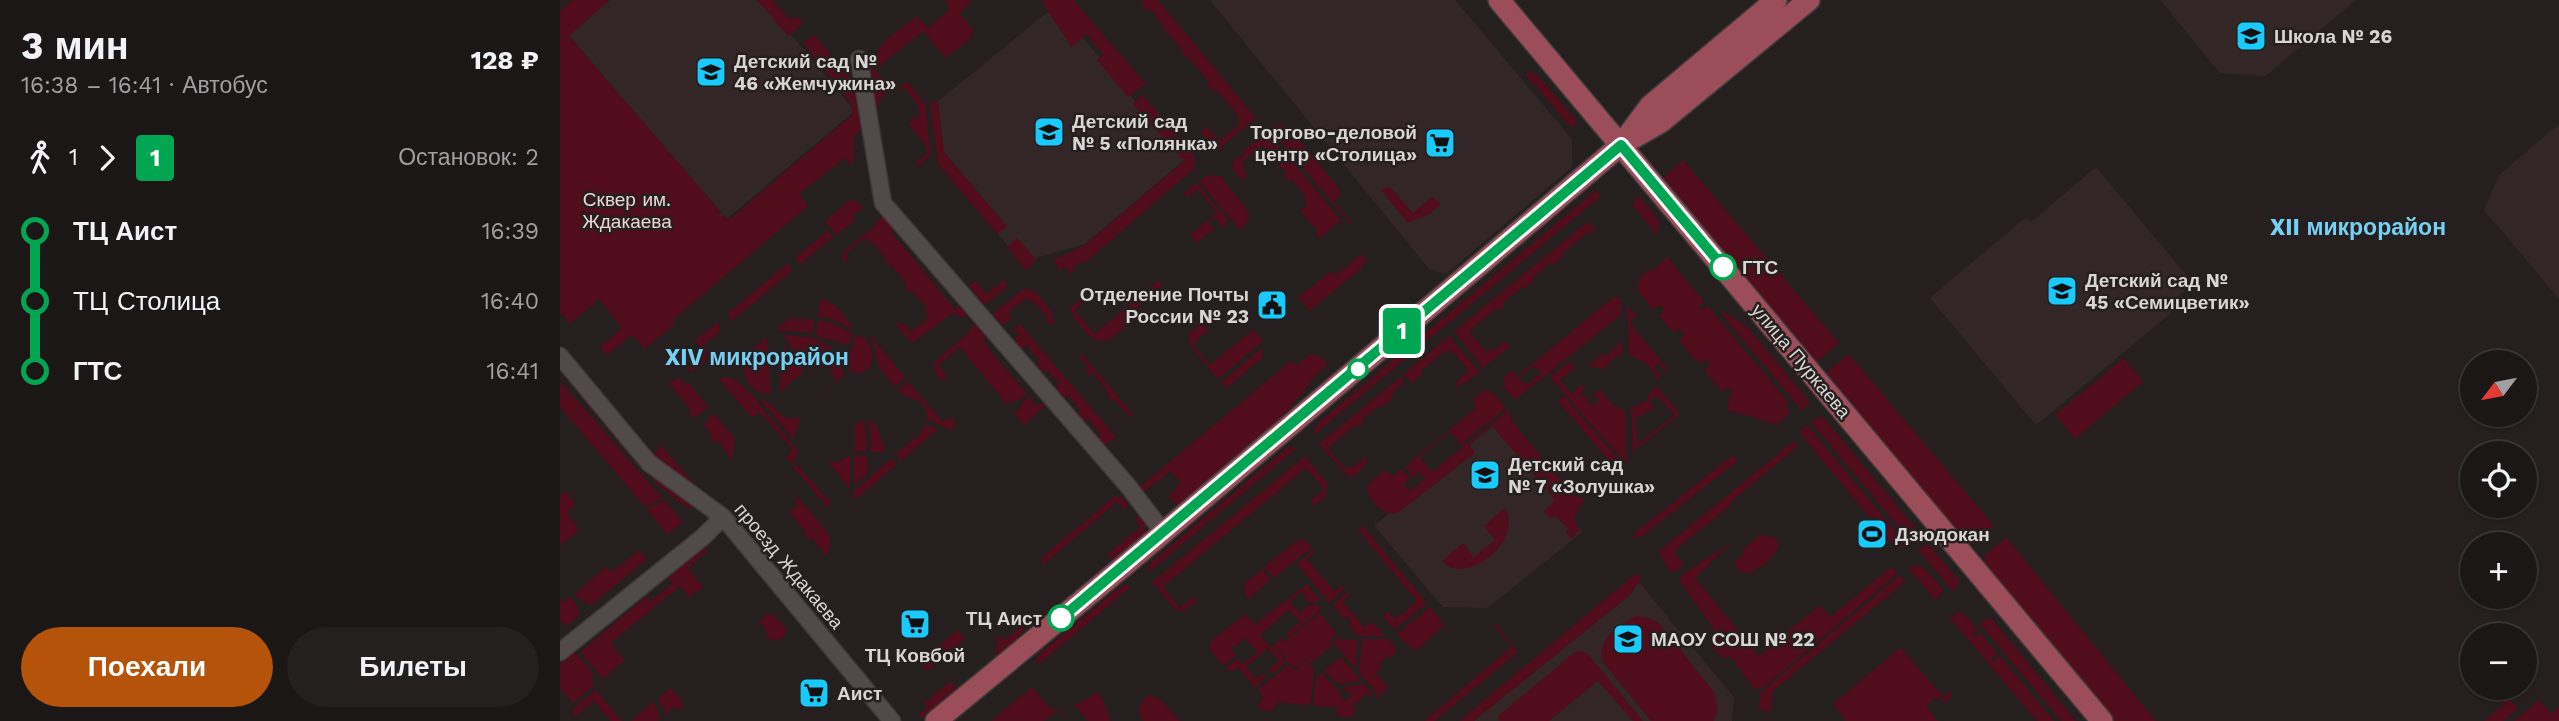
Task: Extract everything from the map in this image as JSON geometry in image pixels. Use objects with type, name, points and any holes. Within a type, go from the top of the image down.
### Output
[{"type":"main road","name":"улица Пуркаева","points":[[1499,0],[2102,721]]},
{"type":"main road","points":[[1621,145],[1650,106],[1776,0]]},
{"type":"main road","points":[[936,721],[1621,145],[1661,122],[1809,0]]},
{"type":"street","points":[[859,59],[883,203],[1128,486],[1163,532]]},
{"type":"street","name":"проезд Ждакаева","points":[[560,356],[649,463],[723,517],[892,721]]},
{"type":"street","points":[[560,652],[703,537],[723,517]]},
{"type":"shaded area","name":"Детский сад № 46 «Жемчужина»","points":[[608,0],[762,0],[855,111],[724,221],[568,34]]},
{"type":"shaded area","points":[[1210,0],[1455,0],[1572,139],[1572,167],[1446,274],[1429,269]]},
{"type":"shaded area","name":"Школа № 26","points":[[2160,0],[2356,0],[2266,76],[2220,73]]},
{"type":"shaded area","name":"Детский сад № 5 «Полянка»","points":[[1056,5],[1184,160],[1085,244],[1036,258],[1025,267],[941,165],[935,104]]},
{"type":"shaded area","points":[[2559,124],[2559,299],[2484,210],[2499,175]]},
{"type":"shaded area","name":"Детский сад № 45 «Семицветик»","points":[[2096,167],[2193,283],[2175,299],[2175,310],[2036,425],[1930,298],[2026,217],[2031,222]]},
{"type":"shaded area","name":"Детский сад № 7 «Золушка»","points":[[1495,424],[1582,532],[1488,608],[1443,607],[1374,526]]},
{"type":"shaded area","name":"МАОУ СОШ № 22","points":[[1638,581],[1734,697],[1732,721],[1472,721]]},
{"type":"green space","name":"Сквер им. Ждакаева","points":[[573,0],[610,0],[569,36],[722,213],[720,216],[724,215],[729,220],[852,115],[851,103],[803,43],[814,35],[859,87],[863,128],[854,136],[853,166],[845,158],[799,194],[808,206],[673,320],[675,324],[645,349],[632,335],[607,355],[600,347],[622,328],[599,299],[570,324],[563,314],[560,316],[560,11]]},
{"type":"green space","points":[[757,0],[773,0],[789,19],[798,17],[803,23],[788,36]]},
{"type":"green space","points":[[945,0],[972,0],[960,14],[974,30],[970,39],[946,58],[923,31],[879,67],[876,65],[878,50],[890,37],[917,16],[928,28],[949,10]]},
{"type":"green space","points":[[1043,0],[1074,0],[1146,84],[1128,97],[1097,60],[1103,55],[1087,34],[1070,48]]},
{"type":"green space","points":[[1141,0],[1158,0],[1256,118],[1219,149],[1215,149],[1201,132],[1206,126],[1220,141],[1240,124],[1236,118],[1238,116],[1222,96],[1207,85],[1209,82],[1190,59],[1181,54],[1184,51],[1163,29],[1150,9],[1147,12]]},
{"type":"green space","points":[[871,65],[892,88],[878,101],[881,105],[871,107]]},
{"type":"green space","points":[[1531,72],[1538,76],[1577,122],[1571,127],[1525,74]]},
{"type":"green space","points":[[907,81],[925,104],[931,155],[918,166],[915,163],[928,152],[924,147],[926,145],[908,124],[921,113],[917,109],[919,106],[904,88],[902,90],[899,87]]},
{"type":"green space","points":[[1142,94],[1194,156],[1195,168],[1085,263],[1082,261],[1072,269],[1074,272],[1071,274],[1065,267],[1060,271],[1054,260],[1085,245],[1184,161],[1133,104]]},
{"type":"green space","points":[[938,101],[944,152],[1007,226],[997,234],[938,164],[930,103]]},
{"type":"green space","points":[[1281,124],[1292,131],[1339,188],[1340,195],[1334,201],[1351,225],[1269,127]]},
{"type":"green space","points":[[1267,132],[1341,220],[1319,239],[1316,234],[1318,232],[1300,211],[1308,205],[1304,200],[1306,197],[1291,179],[1288,181],[1284,175],[1286,173],[1263,145],[1242,162],[1245,167],[1243,170],[1248,175],[1243,180],[1233,170],[1233,163],[1239,155],[1241,158],[1245,154],[1243,151]]},
{"type":"green space","points":[[1683,160],[1839,343],[1818,361],[1812,359],[1662,178]]},
{"type":"green space","points":[[1208,175],[1220,176],[1249,213],[1248,221],[1240,230],[1199,181]]},
{"type":"green space","points":[[1197,183],[1227,219],[1225,229],[1213,217],[1208,222],[1214,229],[1197,243],[1190,235],[1217,212],[1198,189],[1186,198],[1184,193]]},
{"type":"green space","points":[[1389,186],[1413,213],[1433,196],[1440,205],[1430,214],[1408,223],[1381,190]]},
{"type":"green space","points":[[1596,190],[1601,196],[1314,435],[1314,429],[1319,422]]},
{"type":"green space","points":[[1638,195],[1660,222],[1657,235],[1632,205]]},
{"type":"green space","points":[[850,200],[858,202],[863,208],[853,216],[855,220],[837,235],[825,221]]},
{"type":"green space","points":[[886,214],[895,227],[891,232],[955,309],[965,306],[969,310],[964,318],[953,313],[914,342],[895,324],[903,323],[911,332],[929,317],[925,312],[928,309],[905,287],[907,284],[891,265],[889,267],[885,262],[887,260],[871,241],[869,243],[865,238],[846,254],[849,259],[845,262],[842,258],[844,251]]},
{"type":"green space","points":[[1586,223],[1596,229],[1590,234],[1588,232],[1562,254],[1564,256],[1553,265],[1551,263],[1533,278],[1534,281],[1503,303],[1505,306],[1499,311],[1497,308],[1469,331],[1486,352],[1491,348],[1494,351],[1505,341],[1510,347],[1483,368],[1454,331]]},
{"type":"green space","points":[[829,230],[833,237],[802,263],[796,260],[797,256]]},
{"type":"green space","points":[[1017,238],[1037,260],[1026,270],[1007,247]]},
{"type":"green space","points":[[1361,254],[1367,261],[1362,268],[1310,311],[1298,297],[1332,271],[1336,275]]},
{"type":"green space","points":[[1667,257],[1704,301],[1699,307],[1701,310],[1708,306],[1788,402],[1784,406],[1788,408],[1789,414],[1777,425],[1760,420],[1758,422],[1759,419],[1727,410],[1728,398],[1733,393],[1728,387],[1722,392],[1704,370],[1710,365],[1705,359],[1698,363],[1679,341],[1685,335],[1679,329],[1673,333],[1659,316],[1665,311],[1660,305],[1653,310],[1637,289],[1640,277],[1649,269],[1652,272]]},
{"type":"green space","points":[[787,264],[791,269],[790,273],[730,320],[728,313]]},
{"type":"green space","points":[[1003,280],[1008,286],[985,305],[969,286],[975,281],[987,294]]},
{"type":"green space","points":[[1159,280],[1163,286],[1137,308],[1136,317],[1109,339],[1097,340],[1089,335],[1073,315],[1071,307],[1084,298],[1086,300],[1075,310],[1095,334]]},
{"type":"green space","points":[[1023,289],[1035,291],[1053,313],[1051,315],[1055,322],[1050,326],[1046,321],[1048,319],[1032,300],[1029,302],[1026,298],[1008,313],[1011,318],[1002,326],[994,313]]},
{"type":"green space","points":[[1614,297],[1621,298],[1621,315],[1515,400],[1504,387],[1504,376],[1512,371],[1526,385],[1541,373],[1534,366],[1522,376],[1520,374]]},
{"type":"green space","points":[[820,299],[836,306],[854,330],[832,319],[818,317]]},
{"type":"green space","points":[[1627,305],[1636,315],[1630,323],[1670,372],[1658,363],[1654,367],[1661,377],[1658,380],[1646,363],[1629,355]]},
{"type":"green space","points":[[1725,312],[1747,327],[1809,401],[1802,411],[1722,315]]},
{"type":"green space","points":[[790,318],[814,320],[813,333],[776,330]]},
{"type":"green space","points":[[818,321],[830,322],[853,333],[848,345],[816,336]]},
{"type":"green space","points":[[718,322],[721,331],[704,345],[708,353],[706,360],[690,371],[687,369],[705,353],[695,340]]},
{"type":"green space","points":[[1202,323],[1209,330],[1193,344],[1210,365],[1253,330],[1263,341],[1218,379],[1189,344],[1189,333]]},
{"type":"green space","points":[[1020,324],[1116,437],[1104,446],[1097,436],[1101,432],[1098,432],[1090,419],[1083,422],[1077,415],[1081,408],[1069,397],[1070,394],[1064,398],[1055,389],[1060,382],[1048,372],[1049,369],[1042,373],[1036,365],[1040,358],[1028,347],[1029,344],[1021,348],[1014,340],[1020,333],[1013,330]]},
{"type":"green space","points":[[973,326],[979,326],[987,332],[984,343],[1027,394],[1018,401],[1014,400],[1007,405],[960,347],[938,365],[948,377],[942,381],[934,371],[935,361],[970,332]]},
{"type":"green space","points":[[782,335],[815,339],[832,348],[805,365]]},
{"type":"green space","points":[[858,335],[869,344],[872,354],[869,369],[859,374],[849,370],[845,360],[853,346],[853,339]]},
{"type":"green space","points":[[870,335],[906,378],[895,387],[878,366]]},
{"type":"green space","points":[[1449,336],[1479,371],[1478,374],[1458,387],[1455,383],[1469,371],[1451,350],[1446,354],[1444,352],[1421,371],[1423,374],[1412,383],[1403,375]]},
{"type":"green space","points":[[767,337],[771,394],[752,387],[744,372],[744,357]]},
{"type":"green space","points":[[1622,341],[1623,354],[1617,355],[1604,369],[1592,367],[1588,363],[1595,362],[1598,356],[1604,353],[1606,356]]},
{"type":"green space","points":[[784,345],[804,372],[780,392],[779,391]]},
{"type":"green space","points":[[1263,347],[1262,358],[1225,387],[1221,382]]},
{"type":"green space","points":[[1082,354],[1133,414],[1130,418],[1114,399],[1111,401],[1107,395],[1109,393],[1094,374],[1091,376],[1086,370],[1088,367],[1079,357]]},
{"type":"green space","points":[[1310,354],[1322,358],[1328,365],[1316,375],[1280,420],[1178,505],[1168,497],[1181,483],[1171,471],[1140,495],[1136,490],[1291,361],[1297,365]]},
{"type":"green space","points":[[1849,354],[1994,526],[1977,543],[1967,545],[1827,376],[1829,370]]},
{"type":"green space","points":[[825,355],[829,360],[840,360],[844,376],[815,399],[837,380],[830,372],[833,369],[829,364],[825,366],[819,359]]},
{"type":"green space","points":[[2124,358],[2143,382],[2075,439],[2055,415]]},
{"type":"green space","points":[[1570,361],[1575,368],[1560,380],[1571,394],[1581,385],[1585,389],[1581,393],[1586,399],[1589,396],[1591,398],[1587,402],[1592,406],[1599,400],[1592,394],[1602,390],[1612,403],[1625,410],[1627,465],[1550,377]]},
{"type":"green space","points":[[560,363],[694,505],[690,509],[657,483],[622,446],[560,371]]},
{"type":"green space","points":[[678,377],[683,383],[689,383],[708,406],[693,418],[689,413],[691,410],[669,384]]},
{"type":"green space","points":[[725,377],[738,382],[756,397],[758,403],[798,451],[796,459],[790,463],[786,458],[792,450],[761,413],[751,417],[719,379]]},
{"type":"green space","points":[[1400,377],[1404,382],[1391,395],[1393,398],[1382,407],[1380,405],[1362,420],[1364,423],[1358,427],[1356,425],[1328,448],[1345,469],[1350,466],[1352,468],[1364,458],[1368,462],[1355,476],[1348,477],[1319,444]]},
{"type":"green space","points":[[560,381],[663,499],[644,506],[560,407]]},
{"type":"green space","points":[[909,382],[942,421],[953,418],[955,423],[952,431],[927,419],[924,405],[898,390]]},
{"type":"green space","points":[[1657,386],[1680,414],[1633,452],[1631,408],[1646,401]],"holes":[[[1657,396],[1674,415],[1638,444],[1636,418],[1654,409],[1649,402]]]},
{"type":"green space","points":[[1485,390],[1493,393],[1506,408],[1462,443],[1465,445],[1508,410],[1512,421],[1573,495],[1585,501],[1576,515],[1580,530],[1571,539],[1566,533],[1569,529],[1555,516],[1551,519],[1544,511],[1554,498],[1492,426],[1469,445],[1475,453],[1398,513],[1382,510],[1373,502],[1367,486],[1385,470],[1393,476],[1402,469],[1410,479],[1404,484],[1410,491],[1425,479],[1419,472],[1413,477],[1405,467],[1476,408],[1473,398]],"holes":[[[1450,432],[1463,447],[1432,472],[1420,457]]]},
{"type":"green space","points":[[1564,396],[1627,470],[1621,475],[1558,401]]},
{"type":"green space","points":[[1029,397],[1036,405],[1045,403],[1024,425],[1014,413]]},
{"type":"green space","points":[[763,399],[784,416],[794,419],[801,417],[793,439],[762,402]]},
{"type":"green space","points":[[711,415],[715,415],[735,439],[732,460],[717,441],[714,443],[710,439],[713,436],[703,425]]},
{"type":"green space","points":[[1822,416],[1917,530],[1910,541],[1811,422]]},
{"type":"green space","points":[[869,420],[877,426],[886,452],[871,452]]},
{"type":"green space","points":[[865,421],[867,452],[853,451],[856,422]]},
{"type":"green space","points":[[925,424],[938,429],[900,462],[896,454],[920,434]]},
{"type":"green space","points":[[1807,425],[1906,544],[1897,546],[1890,542],[1878,528],[1880,523],[1875,516],[1870,518],[1803,437],[1800,431]]},
{"type":"green space","points":[[1794,441],[1798,446],[1674,551],[1683,563],[1679,570],[1670,572],[1658,552]]},
{"type":"green space","points":[[661,445],[701,492],[682,481],[655,456]]},
{"type":"green space","points":[[1287,448],[1297,448],[1148,573],[1150,563]]},
{"type":"green space","points":[[850,455],[850,489],[829,463]]},
{"type":"green space","points":[[854,455],[867,456],[868,473],[854,485]]},
{"type":"green space","points":[[1733,455],[1738,461],[1641,537],[1630,537]]},
{"type":"green space","points":[[1305,456],[1328,484],[1326,496],[1314,506],[1310,501],[1324,489],[1306,468],[1163,587],[1180,608],[1194,597],[1197,601],[1185,611],[1175,610],[1152,582]]},
{"type":"green space","points":[[890,459],[897,464],[857,499],[853,495],[854,491]]},
{"type":"green space","points":[[796,464],[831,503],[828,508],[793,467]]},
{"type":"green space","points":[[788,485],[829,534],[827,557],[812,538],[809,540],[804,534],[806,532],[789,512],[798,504],[795,500],[797,497]]},
{"type":"green space","points":[[567,492],[575,504],[567,513],[578,528],[576,533],[560,546],[560,495]]},
{"type":"green space","points":[[1114,497],[1122,497],[1129,506],[1125,509],[1117,502],[1043,565],[1042,557]]},
{"type":"green space","points":[[665,501],[683,522],[669,533],[666,533],[646,508]]},
{"type":"green space","points":[[1505,508],[1509,521],[1507,534],[1490,557],[1464,569],[1452,568],[1442,561],[1463,543],[1474,557],[1495,540],[1484,526]]},
{"type":"green space","points":[[1137,517],[1145,521],[1145,535],[1113,562],[1108,554],[1140,527],[1136,522]]},
{"type":"green space","points":[[1363,526],[1427,603],[1394,630],[1383,616],[1388,612],[1395,619],[1417,601],[1358,530]]},
{"type":"green space","points":[[1760,535],[1775,538],[1779,544],[1777,549],[1770,560],[1759,568],[1742,573],[1735,562],[1744,553],[1742,550]]},
{"type":"green space","points":[[2006,537],[2156,721],[2111,721],[1984,566],[1985,555]]},
{"type":"green space","points":[[1304,540],[1312,547],[1274,578],[1264,567],[1294,543]]},
{"type":"green space","points":[[1733,541],[1695,578],[1759,656],[1820,605],[1830,617],[1889,569],[1893,568],[1897,574],[1765,686],[1755,690],[1731,657],[1724,658],[1713,650],[1714,629],[1679,580],[1682,575]]},
{"type":"green space","points":[[1929,545],[1960,581],[1953,592],[1918,550]]},
{"type":"green space","points":[[706,547],[707,552],[688,568],[703,587],[690,597],[680,586],[611,643],[625,660],[603,679],[580,652],[647,596],[651,601],[673,583],[669,577]]},
{"type":"green space","points":[[1314,549],[1315,552],[1307,559],[1334,591],[1341,586],[1346,588],[1329,603],[1297,564]]},
{"type":"green space","points":[[639,550],[647,559],[592,605],[575,594],[606,567],[612,572]]},
{"type":"green space","points":[[1916,565],[1923,567],[1943,589],[1936,601],[1909,569]]},
{"type":"green space","points":[[1262,569],[1271,580],[1248,599],[1244,592],[1245,583]]},
{"type":"green space","points":[[1640,574],[1640,581],[1629,596],[1474,721],[1459,721],[1634,575]]},
{"type":"green space","points":[[1900,575],[1905,582],[1773,691],[1771,711],[1759,710],[1761,692]]},
{"type":"green space","points":[[1307,584],[1319,599],[1318,602],[1309,602],[1301,592],[1290,601],[1299,613],[1309,605],[1319,605],[1320,610],[1289,637],[1286,634],[1300,622],[1289,610],[1260,635],[1270,647],[1283,638],[1285,641],[1281,645],[1320,613],[1337,634],[1329,641],[1332,646],[1310,664],[1314,670],[1311,703],[1278,702],[1273,711],[1261,710],[1258,705],[1263,697],[1257,690],[1289,665],[1294,671],[1322,648],[1294,669],[1276,647],[1286,663],[1272,674],[1268,670],[1279,661],[1268,648],[1246,666],[1256,679],[1263,674],[1267,676],[1255,688],[1238,667],[1232,672],[1225,669],[1238,658],[1243,664],[1257,652],[1245,638],[1231,649],[1236,656],[1223,666],[1210,650],[1210,642],[1245,614],[1254,625]]},
{"type":"green space","points":[[1126,585],[1131,587],[1038,665],[1037,656],[1115,591]]},
{"type":"green space","points":[[1348,591],[1349,595],[1343,602],[1364,627],[1372,622],[1383,636],[1358,636],[1346,616],[1343,618],[1333,605]]},
{"type":"green space","points":[[570,597],[580,615],[566,626],[560,619],[560,598],[563,602]]},
{"type":"green space","points":[[1430,607],[1453,635],[1444,626],[1418,649],[1412,649],[1397,634]]},
{"type":"green space","points":[[1962,612],[1978,630],[1972,635],[1974,638],[1980,633],[1997,653],[1991,658],[1993,661],[2000,656],[2054,721],[2037,721],[1949,617]]},
{"type":"green space","points":[[767,614],[774,615],[786,628],[785,635],[779,641],[771,641],[759,622]]},
{"type":"green space","points":[[1035,615],[1037,617],[1009,649],[1005,648],[995,657],[997,637],[1006,639]]},
{"type":"green space","points":[[1637,616],[1660,624],[1714,692],[1718,710],[1714,721],[1651,721],[1602,661],[1601,653],[1606,639],[1623,623]]},
{"type":"green space","points":[[1989,617],[2076,721],[2061,721],[1980,624]]},
{"type":"green space","points":[[1496,624],[1518,652],[1435,721],[1424,721],[1512,647],[1494,626]]},
{"type":"green space","points":[[958,630],[965,639],[927,671],[919,662]]},
{"type":"green space","points":[[1362,639],[1388,639],[1397,650],[1391,659],[1388,656],[1379,664],[1381,668],[1376,672],[1388,688],[1377,699],[1376,693],[1359,672]]},
{"type":"green space","points":[[1357,640],[1356,666],[1354,667],[1332,641]]},
{"type":"green space","points":[[1902,649],[1943,697],[1950,691],[1953,695],[1944,703],[1937,697],[1926,706],[1938,721],[1846,721],[1833,704]]},
{"type":"green space","points":[[575,652],[592,672],[593,686],[573,703],[560,688],[560,664]]},
{"type":"green space","points":[[1575,652],[1587,653],[1643,721],[1633,721],[1598,681],[1549,721],[1500,721],[1498,716]]},
{"type":"green space","points":[[1341,657],[1360,681],[1338,684],[1324,671]]},
{"type":"green space","points":[[1317,673],[1321,673],[1342,693],[1340,696],[1345,701],[1352,696],[1342,687],[1364,684],[1373,696],[1372,698],[1367,694],[1352,706],[1355,712],[1352,717],[1340,717],[1336,707],[1315,706],[1313,703]]},
{"type":"green space","points":[[950,681],[957,689],[924,716],[924,720],[919,714],[927,708],[924,703]]},
{"type":"green space","points":[[1032,687],[1051,709],[1060,709],[1070,721],[1058,710],[1044,721],[991,721]]},
{"type":"green space","points":[[670,688],[679,696],[684,706],[679,710],[675,706],[663,716],[665,708],[660,704],[659,698]]},
{"type":"green space","points":[[596,690],[622,721],[611,721],[594,701],[574,718],[573,708]]},
{"type":"green space","points":[[1097,692],[1104,702],[1110,721],[1088,721],[1074,705]]},
{"type":"green space","points":[[1152,695],[1164,703],[1180,721],[1144,721],[1140,718],[1139,707],[1146,696]]},
{"type":"green space","points":[[2506,700],[2510,700],[2518,709],[2503,721],[2484,721]]},
{"type":"green space","points":[[2539,700],[2551,714],[2559,707],[2559,721],[2514,721]]},
{"type":"green space","points":[[654,701],[660,718],[657,721],[631,721]]},
{"type":"bus line","name":"1","points":[[1061,618],[1621,145],[1723,267]]},
{"type":"place","name":"Школа № 26","points":[[2251,36]]},
{"type":"place","name":"Детский сад № 46 «Жемчужина»","points":[[711,72]]},
{"type":"place","name":"Детский сад № 5 «Полянка»","points":[[1049,132]]},
{"type":"place","name":"Торгово-деловой центр «Столица»","points":[[1440,143]]},
{"type":"place","name":"ГТС","points":[[1723,267]]},
{"type":"place","name":"Детский сад № 45 «Семицветик»","points":[[2062,291]]},
{"type":"place","name":"Отделение Почты России № 23","points":[[1272,305]]},
{"type":"place","name":"Детский сад № 7 «Золушка»","points":[[1485,475]]},
{"type":"place","name":"Дзюдокан","points":[[1872,534]]},
{"type":"place","name":"ТЦ Аист","points":[[1061,618]]},
{"type":"place","name":"ТЦ Ковбой","points":[[915,624]]},
{"type":"place","name":"МАОУ СОШ № 22","points":[[1628,639]]},
{"type":"place","name":"Аист","points":[[814,693]]},
{"type":"district","name":"XII микрорайон","points":[[2358,227]]},
{"type":"district","name":"XIV микрорайон","points":[[757,357]]}]
